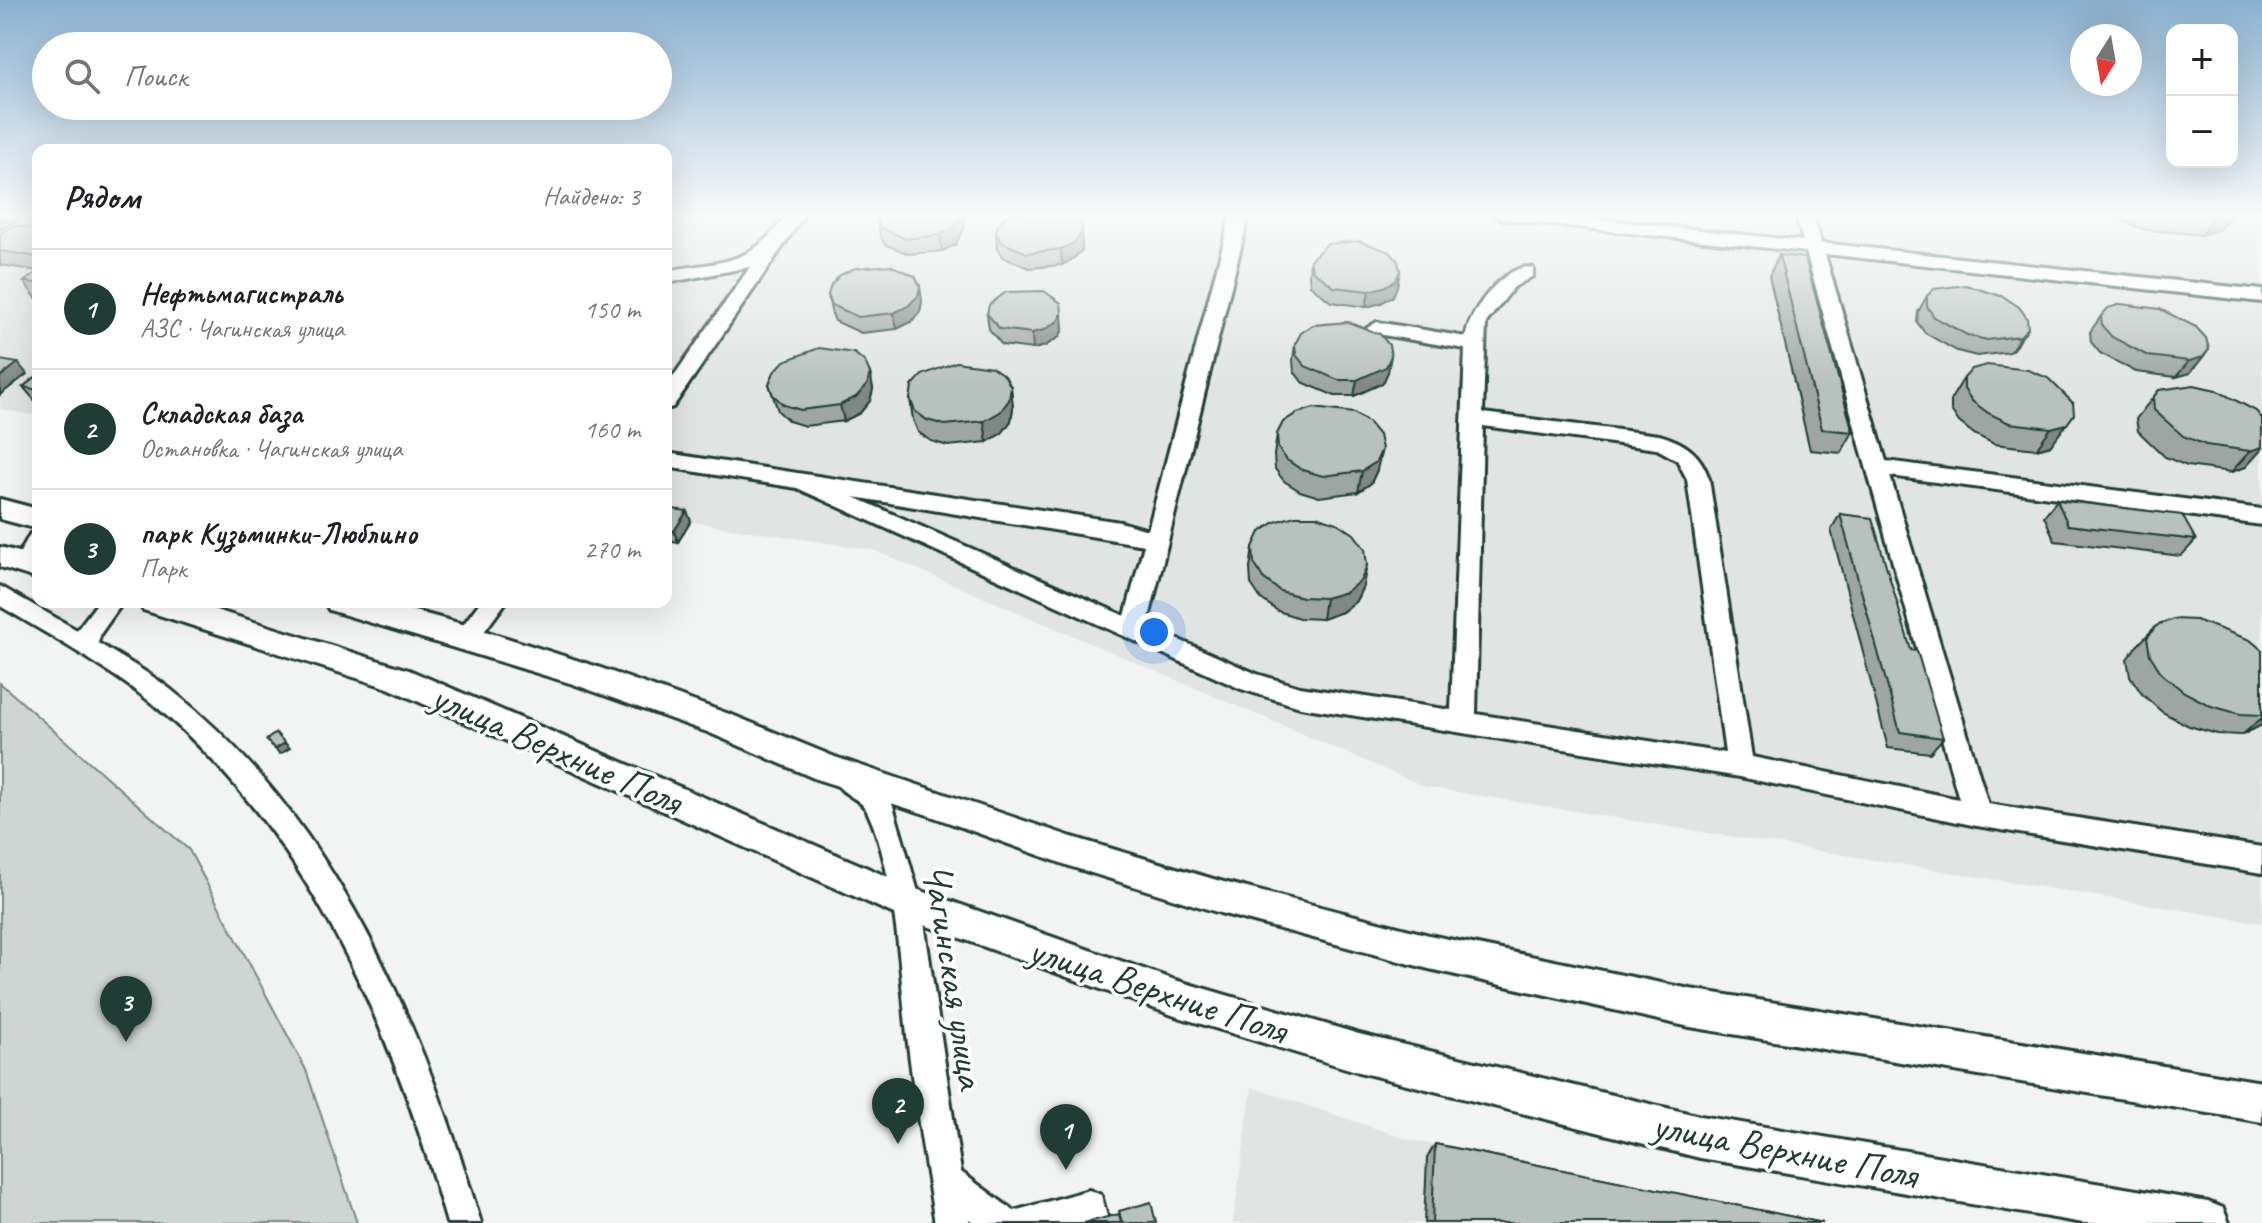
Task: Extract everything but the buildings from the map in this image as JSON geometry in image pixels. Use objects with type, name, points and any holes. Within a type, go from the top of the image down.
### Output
[{"type":"main road","points":[[0,509],[32,517]]},
{"type":"main road","name":"улица Верхние Поля","points":[[173,608],[398,679],[907,902],[1175,998],[1359,1053],[1700,1137],[2208,1223]]},
{"type":"main road","name":"улица Верхние Поля","points":[[380,608],[721,724],[828,769],[931,801],[1072,852],[1220,897],[1429,952],[1690,1008],[2262,1102]]},
{"type":"street","points":[[672,276],[712,271]]},
{"type":"street","points":[[672,393],[756,271]]},
{"type":"street","points":[[1134,628],[1225,271]]},
{"type":"street","points":[[1821,271],[1977,814]]},
{"type":"street","points":[[2025,271],[2262,296]]},
{"type":"street","points":[[1463,724],[1476,323],[1507,283],[1527,272]]},
{"type":"street","points":[[1377,328],[1475,345]]},
{"type":"street","points":[[1472,418],[1659,442],[1676,447],[1689,459],[1696,469],[1703,508],[1740,766]]},
{"type":"street","points":[[672,461],[1120,530],[1156,540]]},
{"type":"street","points":[[1876,467],[2262,517]]},
{"type":"street","points":[[806,484],[1250,682],[1300,697],[1740,766],[1977,814],[2262,860]]},
{"type":"street","points":[[0,595],[56,626],[163,698],[259,797],[297,847],[372,970],[435,1126],[464,1223]]},
{"type":"street","points":[[85,647],[89,630],[106,608]]},
{"type":"street","points":[[466,637],[489,608]]},
{"type":"street","name":"Чагинская улица","points":[[828,769],[872,794],[883,814],[907,902],[926,1061],[952,1223]]},
{"type":"street","points":[[945,1181],[1002,1223]]},
{"type":"street","points":[[1026,1223],[1089,1207],[1092,1223]]},
{"type":"shaded area","points":[[0,271],[32,271],[32,415],[0,409]]},
{"type":"shaded area","points":[[672,271],[2262,271],[2262,923],[1426,787],[873,550],[672,519]]},
{"type":"shaded area","points":[[0,683],[189,850],[306,1070],[357,1223],[0,1223]]},
{"type":"shaded area","points":[[1252,1087],[1410,1140],[1814,1223],[1233,1223]]},
{"type":"place","name":"парк Кузьминки-Люблино","points":[[126,1042]]},
{"type":"place","name":"Складская база","points":[[898,1144]]},
{"type":"place","name":"Нефтьмагистраль","points":[[1066,1170]]}]
